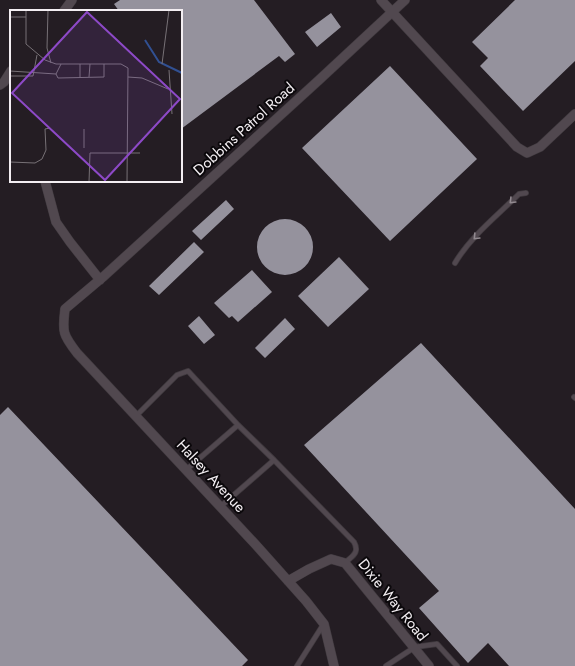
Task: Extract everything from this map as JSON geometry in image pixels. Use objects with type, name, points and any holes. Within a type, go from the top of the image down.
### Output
[{"type":"street","points":[[65,10],[72,0]]},
{"type":"street","points":[[381,0],[391,13],[518,147],[527,153],[540,147],[575,114]]},
{"type":"street","name":"Dobbins Patrol Road","points":[[65,309],[100,280],[405,0]]},
{"type":"street","points":[[5,85],[10,73]]},
{"type":"street","points":[[45,182],[56,222],[100,280]]},
{"type":"street","name":"Halsey Avenue","points":[[65,309],[63,328],[67,340],[77,353],[288,581],[324,624],[334,666]]},
{"type":"street","name":"Dixie Way Road","points":[[288,581],[330,559],[345,563],[429,666]]},
{"type":"lane","points":[[455,263],[464,249],[519,194],[526,193]]},
{"type":"lane","points":[[136,416],[177,375],[188,371],[238,425],[354,542],[357,552],[345,563]]},
{"type":"lane","points":[[186,470],[238,425]]},
{"type":"lane","points":[[220,507],[274,460]]},
{"type":"lane","points":[[297,666],[324,624]]},
{"type":"lane","points":[[386,666],[415,647],[437,644],[457,666]]},
{"type":"building","points":[[120,0],[254,0],[295,54],[285,62],[279,56],[182,128],[182,10],[118,10],[114,4]]},
{"type":"building","points":[[515,0],[575,0],[575,61],[523,111],[480,66],[488,58],[472,42]]},
{"type":"building","points":[[331,13],[341,27],[317,47],[305,32]]},
{"type":"building","points":[[390,66],[477,159],[390,241],[302,148]]},
{"type":"building","points":[[226,200],[234,209],[201,240],[192,231]]},
{"type":"building","points":[[285,219],[296,221],[305,227],[311,236],[313,247],[311,258],[305,267],[296,273],[285,275],[274,273],[265,267],[259,258],[257,247],[259,236],[265,227],[274,221]]},
{"type":"building","points":[[194,242],[204,252],[159,295],[149,286]]},
{"type":"building","points":[[339,257],[369,289],[328,327],[298,296]]},
{"type":"building","points":[[252,270],[272,292],[238,322],[232,316],[229,318],[214,303]]},
{"type":"building","points":[[199,316],[215,335],[204,344],[188,326]]},
{"type":"building","points":[[285,318],[295,329],[265,358],[255,348]]},
{"type":"building","points":[[421,343],[575,509],[575,666],[509,666],[488,643],[468,663],[419,608],[439,591],[304,445]]},
{"type":"building","points":[[8,407],[248,660],[242,666],[0,666],[0,415]]}]
